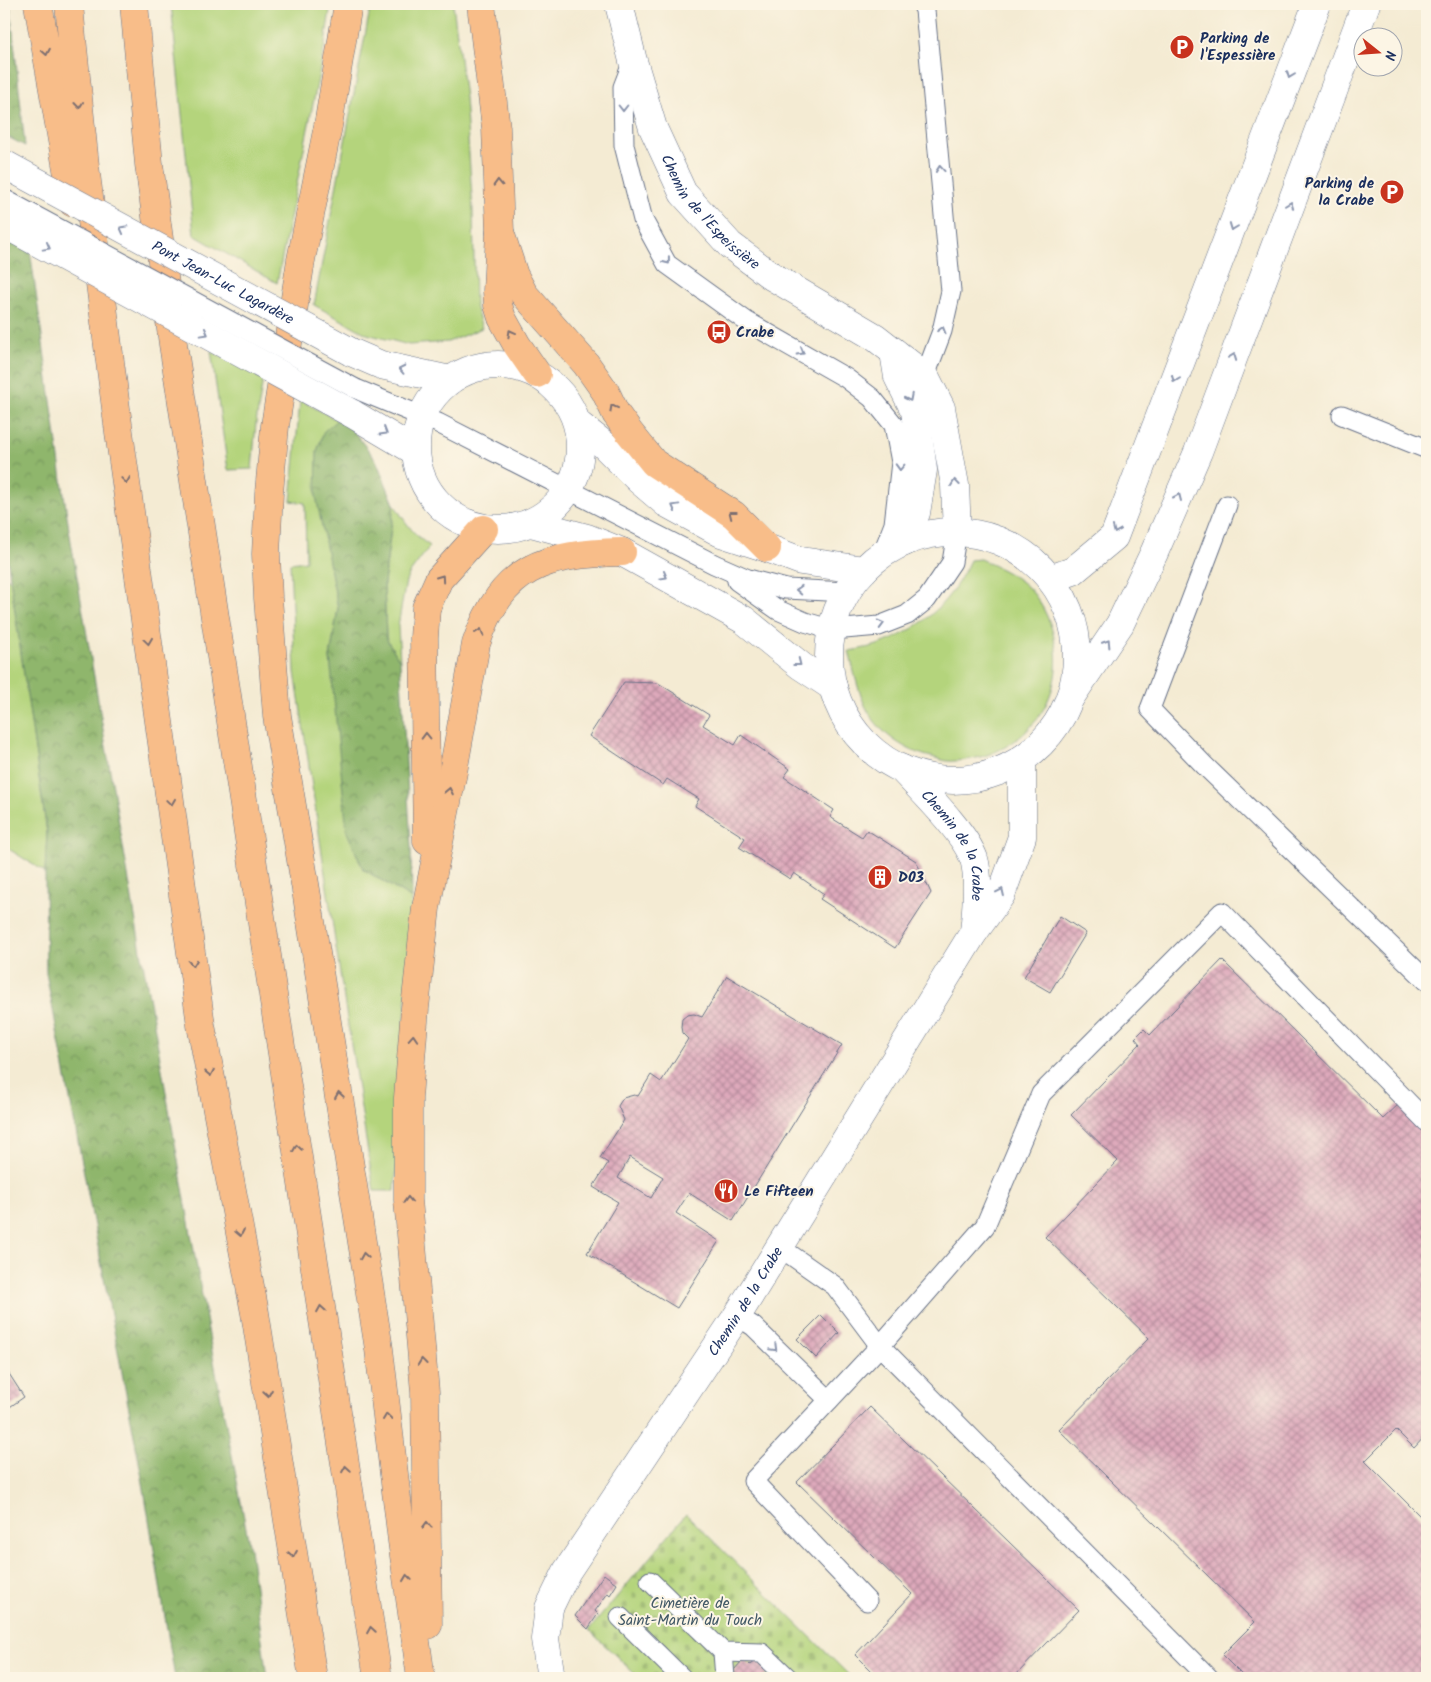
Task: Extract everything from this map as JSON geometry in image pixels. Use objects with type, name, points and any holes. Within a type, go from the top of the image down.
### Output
[{"type":"highway","points":[[38,4],[65,161],[120,432]]},
{"type":"highway","points":[[70,4],[85,166],[201,1025],[255,1313],[312,1678]]},
{"type":"highway","points":[[134,4],[149,164],[172,344],[378,1678]]},
{"type":"highway","points":[[348,4],[328,126],[301,260],[276,416],[266,554],[277,716],[379,1349],[420,1678]]},
{"type":"highway","points":[[481,4],[496,128],[500,232],[498,305],[502,318],[536,374]]},
{"type":"highway","points":[[500,232],[514,275],[524,294],[586,364],[604,391],[616,414],[654,463],[734,515],[768,548]]},
{"type":"highway","points":[[426,908],[427,813],[424,638],[426,608],[439,579],[484,529]]},
{"type":"highway","points":[[429,1678],[425,1392],[409,1219],[407,1152],[408,1098],[415,1008],[426,908],[476,644],[491,607],[500,594],[514,581],[548,561],[587,553],[622,552]]},
{"type":"street","name":"Chemin de l'Espeissière","points":[[619,4],[633,61],[653,128],[683,193],[730,245],[773,277],[874,337],[926,376],[941,408],[956,485],[957,532]]},
{"type":"street","points":[[1050,579],[1073,571],[1114,537],[1317,4]]},
{"type":"street","points":[[894,352],[898,377],[915,411],[923,470],[916,513],[884,556],[848,592],[839,610],[833,630],[830,658],[833,687],[843,713],[859,736],[878,755],[902,769],[922,776],[963,780],[997,772],[1022,760],[1040,745],[1058,723],[1070,698],[1120,624],[1154,553],[1198,452],[1366,4]]},
{"type":"street","name":"Pont Jean-Luc Lagardère","points":[[4,164],[351,352],[382,365],[450,380]]},
{"type":"street","points":[[4,224],[354,401],[415,451]]},
{"type":"street","points":[[492,364],[515,366],[536,374],[556,388],[571,408],[579,425],[579,461],[569,489],[552,509],[530,523],[516,528],[484,529],[458,520],[436,502],[422,478],[415,451],[416,434],[421,417],[433,396],[450,380],[470,369],[492,364]]},
{"type":"street","points":[[579,425],[602,443],[639,480],[666,502],[722,533],[801,561],[884,556],[921,536],[939,533],[975,534],[1009,545],[1032,560],[1050,579],[1064,600],[1073,623],[1077,648],[1076,674],[1070,698]]},
{"type":"street","points":[[530,523],[588,538],[622,552],[744,620],[801,666],[833,687]]},
{"type":"street","name":"Chemin de la Crabe","points":[[551,1678],[545,1638],[549,1608],[567,1571],[781,1248],[974,932],[1001,895],[1022,837],[1022,760]]},
{"type":"street","name":"Chemin de la Crabe","points":[[902,769],[950,823],[974,860],[977,893],[974,932]]},
{"type":"lane","points":[[922,4],[925,10],[951,292],[942,331],[926,376]]},
{"type":"lane","points":[[633,61],[623,87],[624,145],[643,220],[667,264],[746,321],[846,378],[872,398],[884,410],[894,425],[901,462],[894,524],[884,556]]},
{"type":"lane","points":[[4,199],[354,401],[438,423],[714,564],[748,579],[786,589],[848,592]]},
{"type":"lane","points":[[1342,415],[1427,449]]},
{"type":"lane","points":[[1227,505],[1150,709],[1427,981]]},
{"type":"lane","points":[[714,564],[778,610],[805,622],[833,630],[879,626],[907,615],[927,599],[952,562],[957,532]]},
{"type":"lane","points":[[867,1601],[753,1481],[880,1346],[985,1226],[1041,1094],[1222,912],[1427,1122]]},
{"type":"lane","points":[[781,1248],[835,1286],[880,1346],[1209,1678]]},
{"type":"lane","points":[[737,1316],[753,1326],[829,1400]]},
{"type":"lane","points":[[650,1582],[723,1652],[725,1678]]},
{"type":"lane","points":[[620,1617],[682,1678]]},
{"type":"lane","points":[[723,1652],[762,1653],[788,1678]]},
{"type":"green space","points":[[4,4],[10,4],[25,146],[4,135]]},
{"type":"green space","points":[[171,4],[331,4],[324,49],[277,283],[194,235]]},
{"type":"green space","points":[[371,4],[453,4],[465,98],[473,211],[475,305],[482,328],[448,342],[409,345],[367,334],[314,305]]},
{"type":"green space","points":[[4,236],[30,250],[69,530],[210,1341],[250,1549],[267,1678],[175,1678],[143,1483],[46,973],[45,872],[47,833],[4,536]]},
{"type":"green space","points":[[211,351],[263,379],[256,423],[252,469],[228,470]]},
{"type":"green space","points":[[300,400],[337,420],[329,561],[338,608],[330,658],[363,869],[412,899],[395,1191],[374,1191],[295,672],[290,563],[306,561],[305,503],[291,501]]},
{"type":"green space","points":[[337,420],[351,428],[376,460],[394,504],[384,583],[386,638],[400,661],[411,846],[412,899],[363,869],[347,832],[330,658],[338,608],[316,496],[317,451],[324,431]]},
{"type":"green space","points":[[394,504],[414,532],[430,546],[406,581],[398,626],[400,661],[386,638],[384,583]]},
{"type":"green space","points":[[980,559],[1016,578],[1034,594],[1049,621],[1056,649],[1055,677],[1047,703],[1032,725],[1011,743],[985,756],[946,761],[923,755],[905,747],[888,735],[874,721],[862,698],[849,651],[883,643],[912,629],[945,600],[963,575],[970,560]]},
{"type":"green space","points":[[4,577],[11,581],[47,833],[45,872],[4,846]]},
{"type":"green space","name":"Cimetière de Saint-Martin du Touch","points":[[686,1514],[852,1678],[639,1678],[589,1630]]},
{"type":"building","points":[[624,682],[658,683],[709,715],[703,725],[735,745],[741,735],[790,769],[784,777],[834,810],[830,817],[862,837],[867,830],[916,861],[931,893],[895,948],[820,899],[824,894],[794,873],[790,879],[739,847],[745,838],[695,806],[699,799],[667,779],[663,785],[589,736]]},
{"type":"building","points":[[1427,842],[1427,860],[1423,853]]},
{"type":"building","points":[[1060,916],[1086,933],[1050,992],[1024,977]]},
{"type":"building","points":[[1222,960],[1383,1119],[1400,1103],[1427,1129],[1427,1434],[1414,1448],[1396,1430],[1365,1461],[1427,1523],[1427,1678],[1245,1678],[1222,1655],[1255,1622],[1059,1430],[1149,1338],[1045,1237],[1118,1161],[1071,1115],[1140,1044],[1135,1038],[1144,1029],[1150,1035]]},
{"type":"building","points":[[727,976],[842,1045],[733,1221],[689,1193],[676,1213],[719,1241],[677,1308],[587,1253],[618,1202],[593,1187],[608,1163],[600,1158],[624,1120],[618,1106],[623,1098],[634,1095],[638,1096],[651,1075],[661,1082],[688,1039],[682,1033],[682,1019],[687,1015],[694,1014],[702,1017]],"holes":[[[630,1157],[663,1177],[651,1198],[618,1178]]]},
{"type":"building","points":[[821,1315],[839,1333],[816,1358],[797,1339]]},
{"type":"building","points":[[4,1366],[24,1397],[4,1411]]},
{"type":"building","points":[[870,1407],[1079,1610],[1013,1678],[878,1678],[855,1655],[912,1594],[797,1482]]},
{"type":"building","points":[[604,1574],[617,1584],[610,1595],[608,1593],[595,1611],[598,1614],[588,1629],[575,1616]]},
{"type":"building","points":[[744,1659],[750,1665],[756,1660],[769,1672],[762,1678],[738,1678],[732,1672]]},
{"type":"place","name":"Parking de l'Espessière","points":[[1182,47]]},
{"type":"place","name":"Parking de la Crabe","points":[[1392,192]]},
{"type":"place","name":"Crabe","points":[[719,332]]},
{"type":"place","name":"D03","points":[[880,877]]},
{"type":"place","name":"Le Fifteen","points":[[726,1191]]}]
